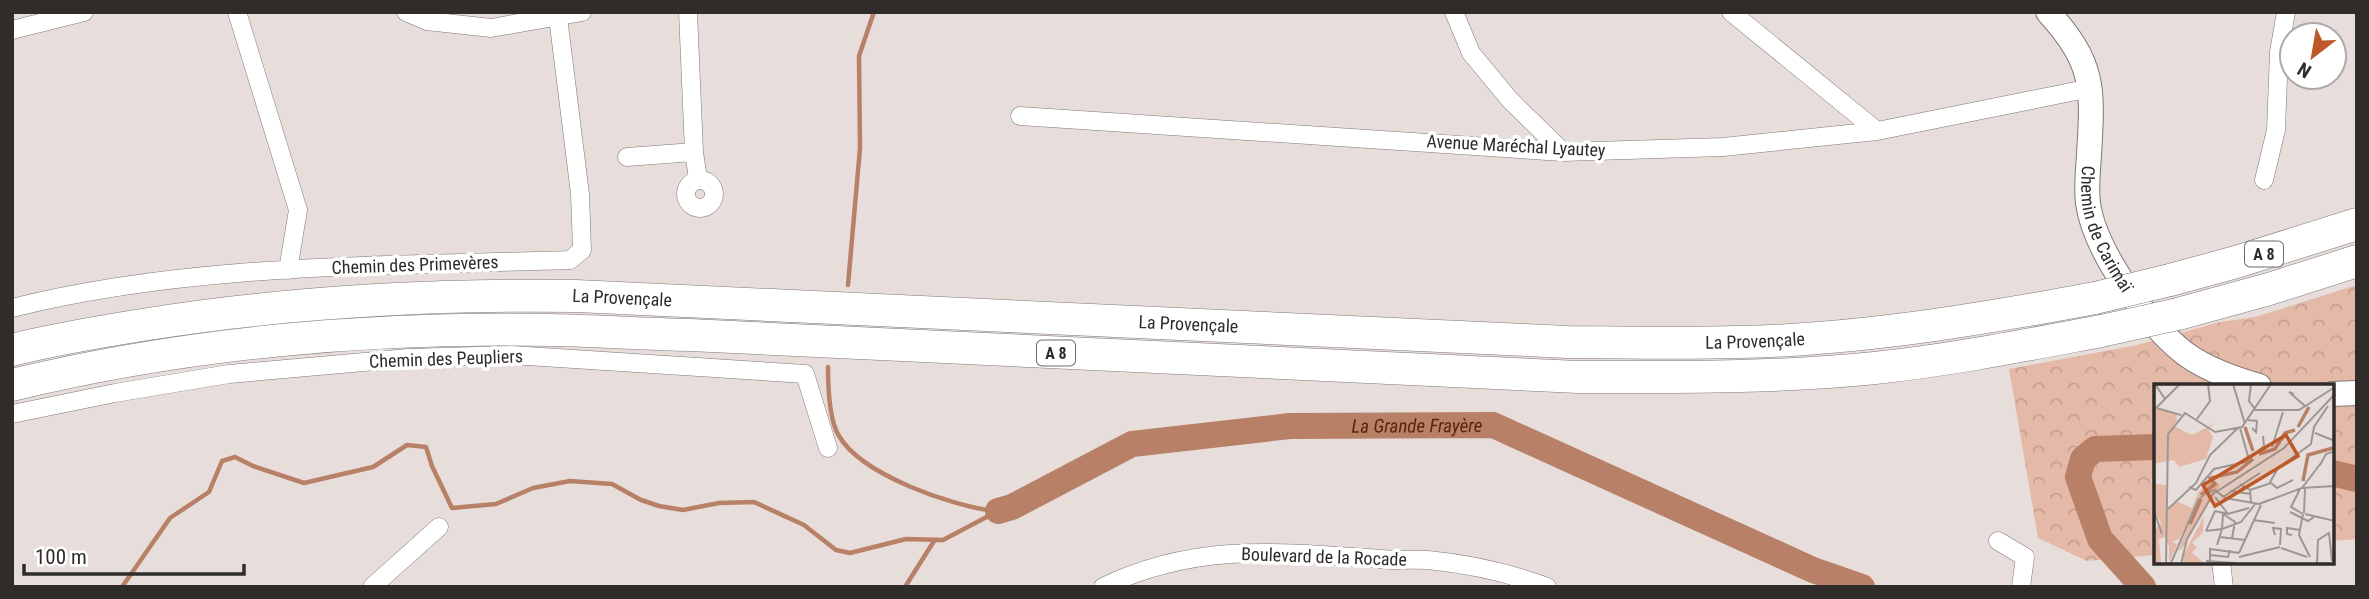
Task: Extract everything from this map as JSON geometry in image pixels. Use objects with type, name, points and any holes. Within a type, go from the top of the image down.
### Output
[{"type":"highway","name":"La Provençale","points":[[12,350],[212,314],[316,303],[498,295],[576,296],[1568,342],[1772,341],[1943,324],[2095,298],[2236,262],[2357,225]]},
{"type":"highway","name":"La Provençale","points":[[12,385],[49,376],[193,352],[353,334],[550,330],[1578,377],[1692,377],[1875,368],[1974,355],[2101,331],[2269,289],[2357,261]]},
{"type":"street","points":[[12,30],[84,12]]},
{"type":"street","points":[[237,12],[298,210],[288,270]]},
{"type":"street","points":[[406,12],[426,21],[491,28],[582,12]]},
{"type":"street","points":[[688,12],[694,152],[698,179]]},
{"type":"street","points":[[1454,12],[1471,53],[1510,100],[1563,152]]},
{"type":"street","points":[[1731,12],[1877,131]]},
{"type":"street","name":"Chemin de Carimaï","points":[[2048,12],[2075,44],[2091,88],[2088,205],[2096,233],[2108,258],[2140,306],[2177,348],[2221,373],[2253,384]]},
{"type":"street","points":[[2264,180],[2276,130],[2279,52],[2286,12]]},
{"type":"street","name":"Chemin des Primevères","points":[[12,308],[50,298],[149,283],[288,270],[570,260],[582,250],[580,194],[558,17]]},
{"type":"street","name":"Avenue Maréchal Lyautey","points":[[1020,117],[1563,152],[1723,148],[1877,131],[2091,88]]},
{"type":"street","points":[[627,157],[694,152]]},
{"type":"street","name":"Chemin des Peupliers","points":[[12,414],[229,374],[409,358],[511,355],[805,374],[828,448]]},
{"type":"street","points":[[2334,394],[2357,393]]},
{"type":"street","points":[[372,587],[439,527]]},
{"type":"street","points":[[1998,541],[2025,557],[2021,587]]},
{"type":"street","name":"Boulevard de la Rocade","points":[[1103,587],[1170,561],[1197,556],[1282,552],[1427,560],[1524,579],[1547,587]]},
{"type":"street","points":[[2221,564],[2224,587]]},
{"type":"green space","points":[[2357,285],[2357,539],[2334,541],[2334,384],[2154,384],[2154,555],[2087,561],[2038,538],[2009,369],[2137,345],[2220,322],[2255,317]]},
{"type":"waterway","points":[[848,285],[860,148],[859,56],[874,12]]},
{"type":"waterway","points":[[828,367],[833,421],[839,436],[851,450],[887,476],[909,486],[955,503],[995,511]]},
{"type":"waterway","name":"La Grande Frayère","points":[[998,511],[1012,507],[1132,444],[1290,426],[1493,425],[1813,570],[1862,587]]},
{"type":"waterway","points":[[122,587],[170,518],[209,492],[222,461],[235,457],[304,483],[373,467],[407,445],[426,447],[452,508],[496,504],[533,488],[570,481],[612,484],[641,500],[683,510],[719,503],[754,502],[804,525],[836,550],[850,553],[906,539],[943,540],[998,511]]},
{"type":"waterway","name":"La Grande Frayère","points":[[2143,587],[2100,539],[2078,477],[2083,459],[2095,449],[2154,447]]},
{"type":"waterway","name":"La Grande Frayère","points":[[2334,473],[2357,479]]},
{"type":"waterway","points":[[905,587],[934,541]]}]
